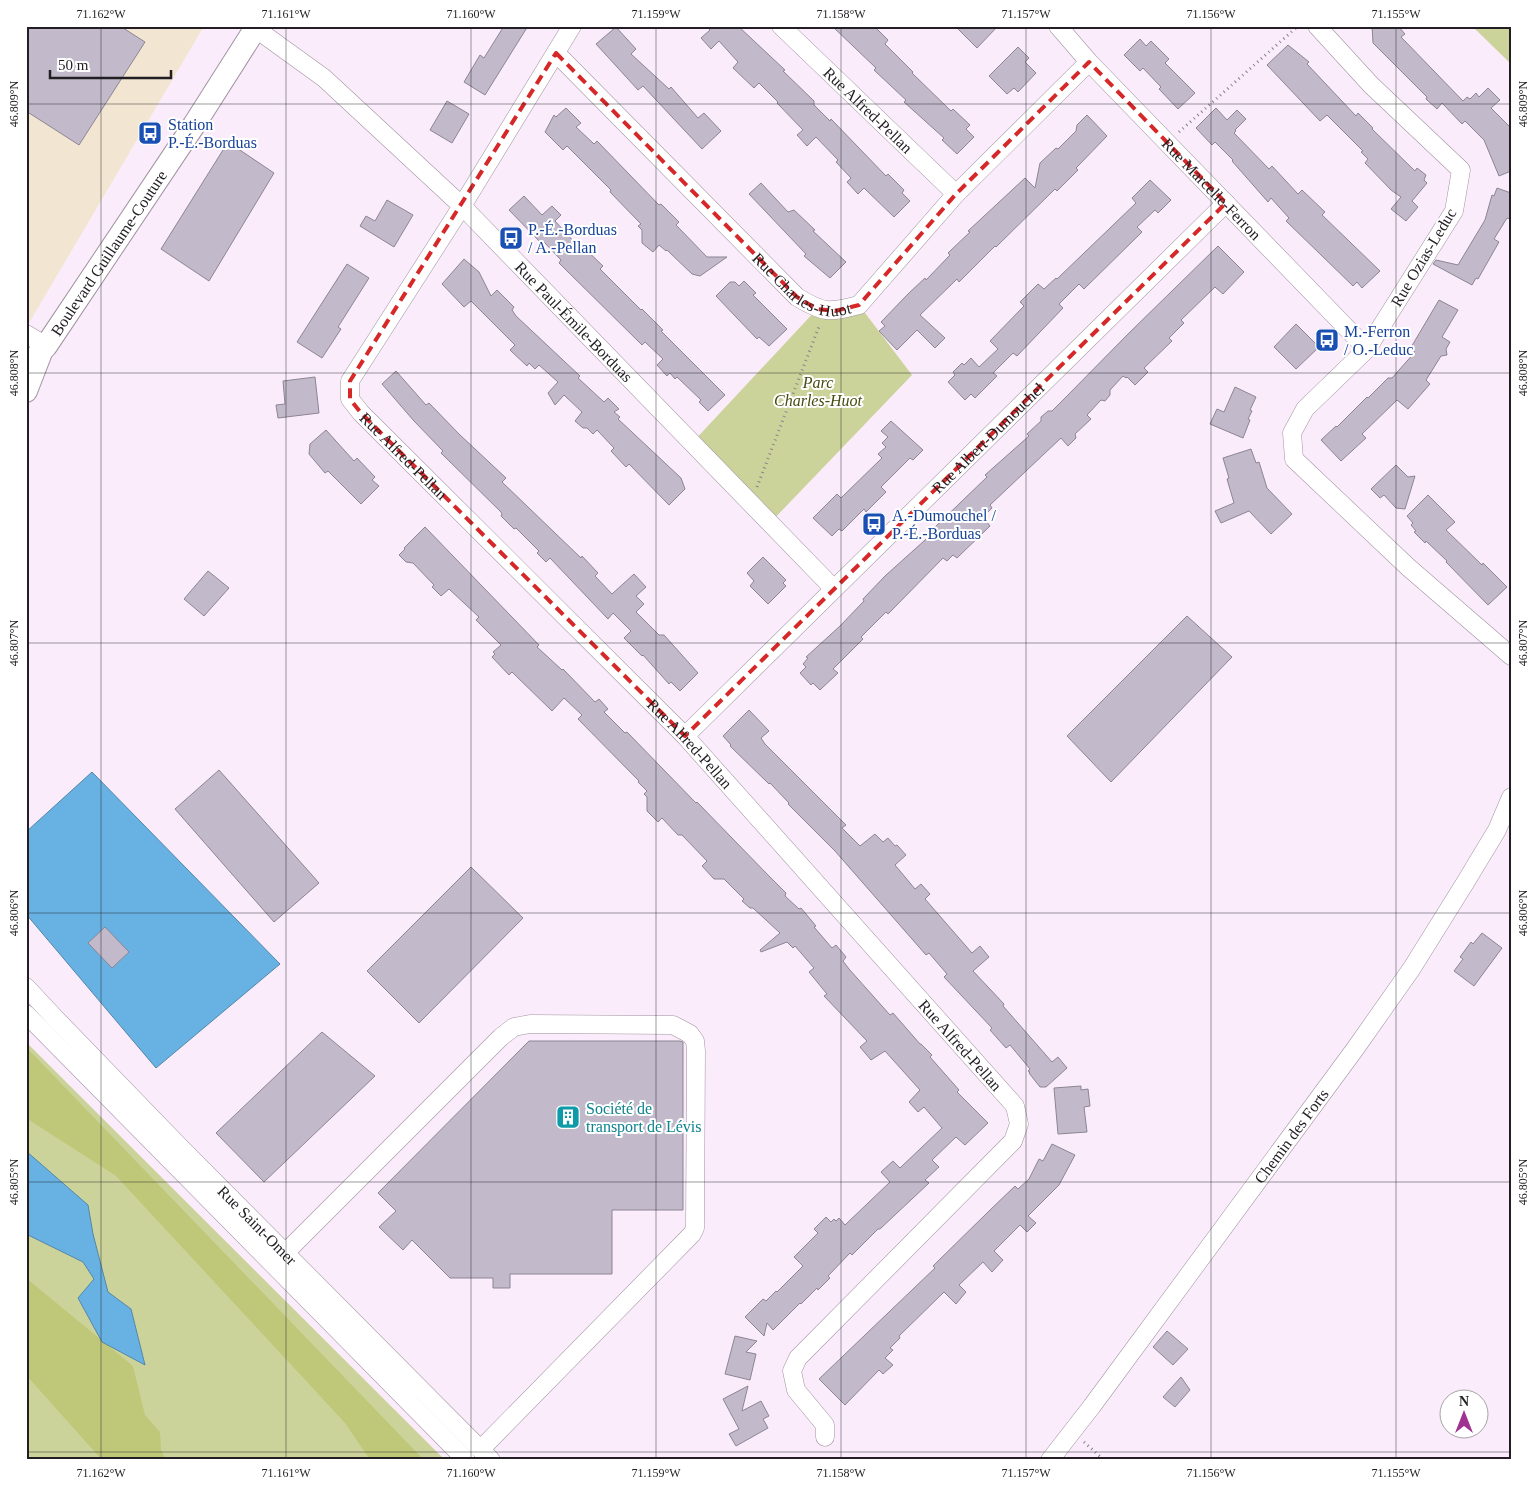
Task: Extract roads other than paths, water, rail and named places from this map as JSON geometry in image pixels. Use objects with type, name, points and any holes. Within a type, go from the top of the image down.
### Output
[{"type":"main road","name":"Boulevard Guillaume-Couture","points":[[26,392],[38,355],[194,126],[255,27]]},
{"type":"street","name":"Rue Alfred-Pellan","points":[[572,26],[462,206],[350,381],[350,399],[368,420],[685,736],[1015,1106],[1019,1124],[1013,1141],[798,1358],[792,1371],[796,1390],[825,1425],[825,1437]]},
{"type":"street","name":"Rue Alfred-Pellan","points":[[781,26],[956,194]]},
{"type":"street","name":"Rue Marcelle-Ferron","points":[[1058,26],[1089,62],[1367,349]]},
{"type":"street","name":"Rue Ozias-Leduc","points":[[1317,26],[1371,85],[1460,170],[1454,212],[1367,349],[1305,409],[1292,433],[1294,459],[1408,567],[1511,656]]},
{"type":"street","name":"Rue Paul-Émile-Borduas","points":[[255,27],[324,78],[462,206],[834,589]]},
{"type":"street","name":"Rue Charles-Huot","points":[[556,53],[797,298],[817,309],[835,311],[859,305],[956,194],[1089,62]]},
{"type":"street","name":"Rue Albert-Dumouchel","points":[[685,736],[1226,203]]},
{"type":"street","points":[[26,334],[38,355]]},
{"type":"street","name":"Chemin des Forts","points":[[1050,1460],[1349,1057],[1412,968],[1497,830],[1511,798]]},
{"type":"street","name":"Rue Saint-Omer","points":[[26,987],[486,1455]]},
{"type":"street","name":"Rue Saint-Omer","points":[[26,1014],[466,1460]]},
{"type":"street","points":[[285,1252],[501,1036],[514,1027],[520,1024],[650,1024],[673,1025],[690,1034],[695,1041],[696,1051],[695,1228],[692,1234],[486,1455]]},
{"type":"water","points":[[92,772],[280,964],[156,1068],[26,914],[26,832]]},
{"type":"water","points":[[26,1151],[88,1205],[93,1234],[108,1292],[131,1309],[145,1365],[102,1342],[78,1298],[94,1279],[83,1262],[26,1234]]},
{"type":"place","name":"Station P.-É.-Borduas","points":[[150,133]]},
{"type":"place","name":"P.-É.-Borduas / A.-Pellan","points":[[511,238]]},
{"type":"place","name":"M.-Ferron / O.-Leduc","points":[[1327,340]]},
{"type":"place","name":"A.-Dumouchel / P.-É.-Borduas","points":[[874,524]]},
{"type":"place","name":"Société de transport de Lévis","points":[[568,1117]]},
{"type":"park label","name":"Parc Charles-Huot","points":[[818,391]]}]
